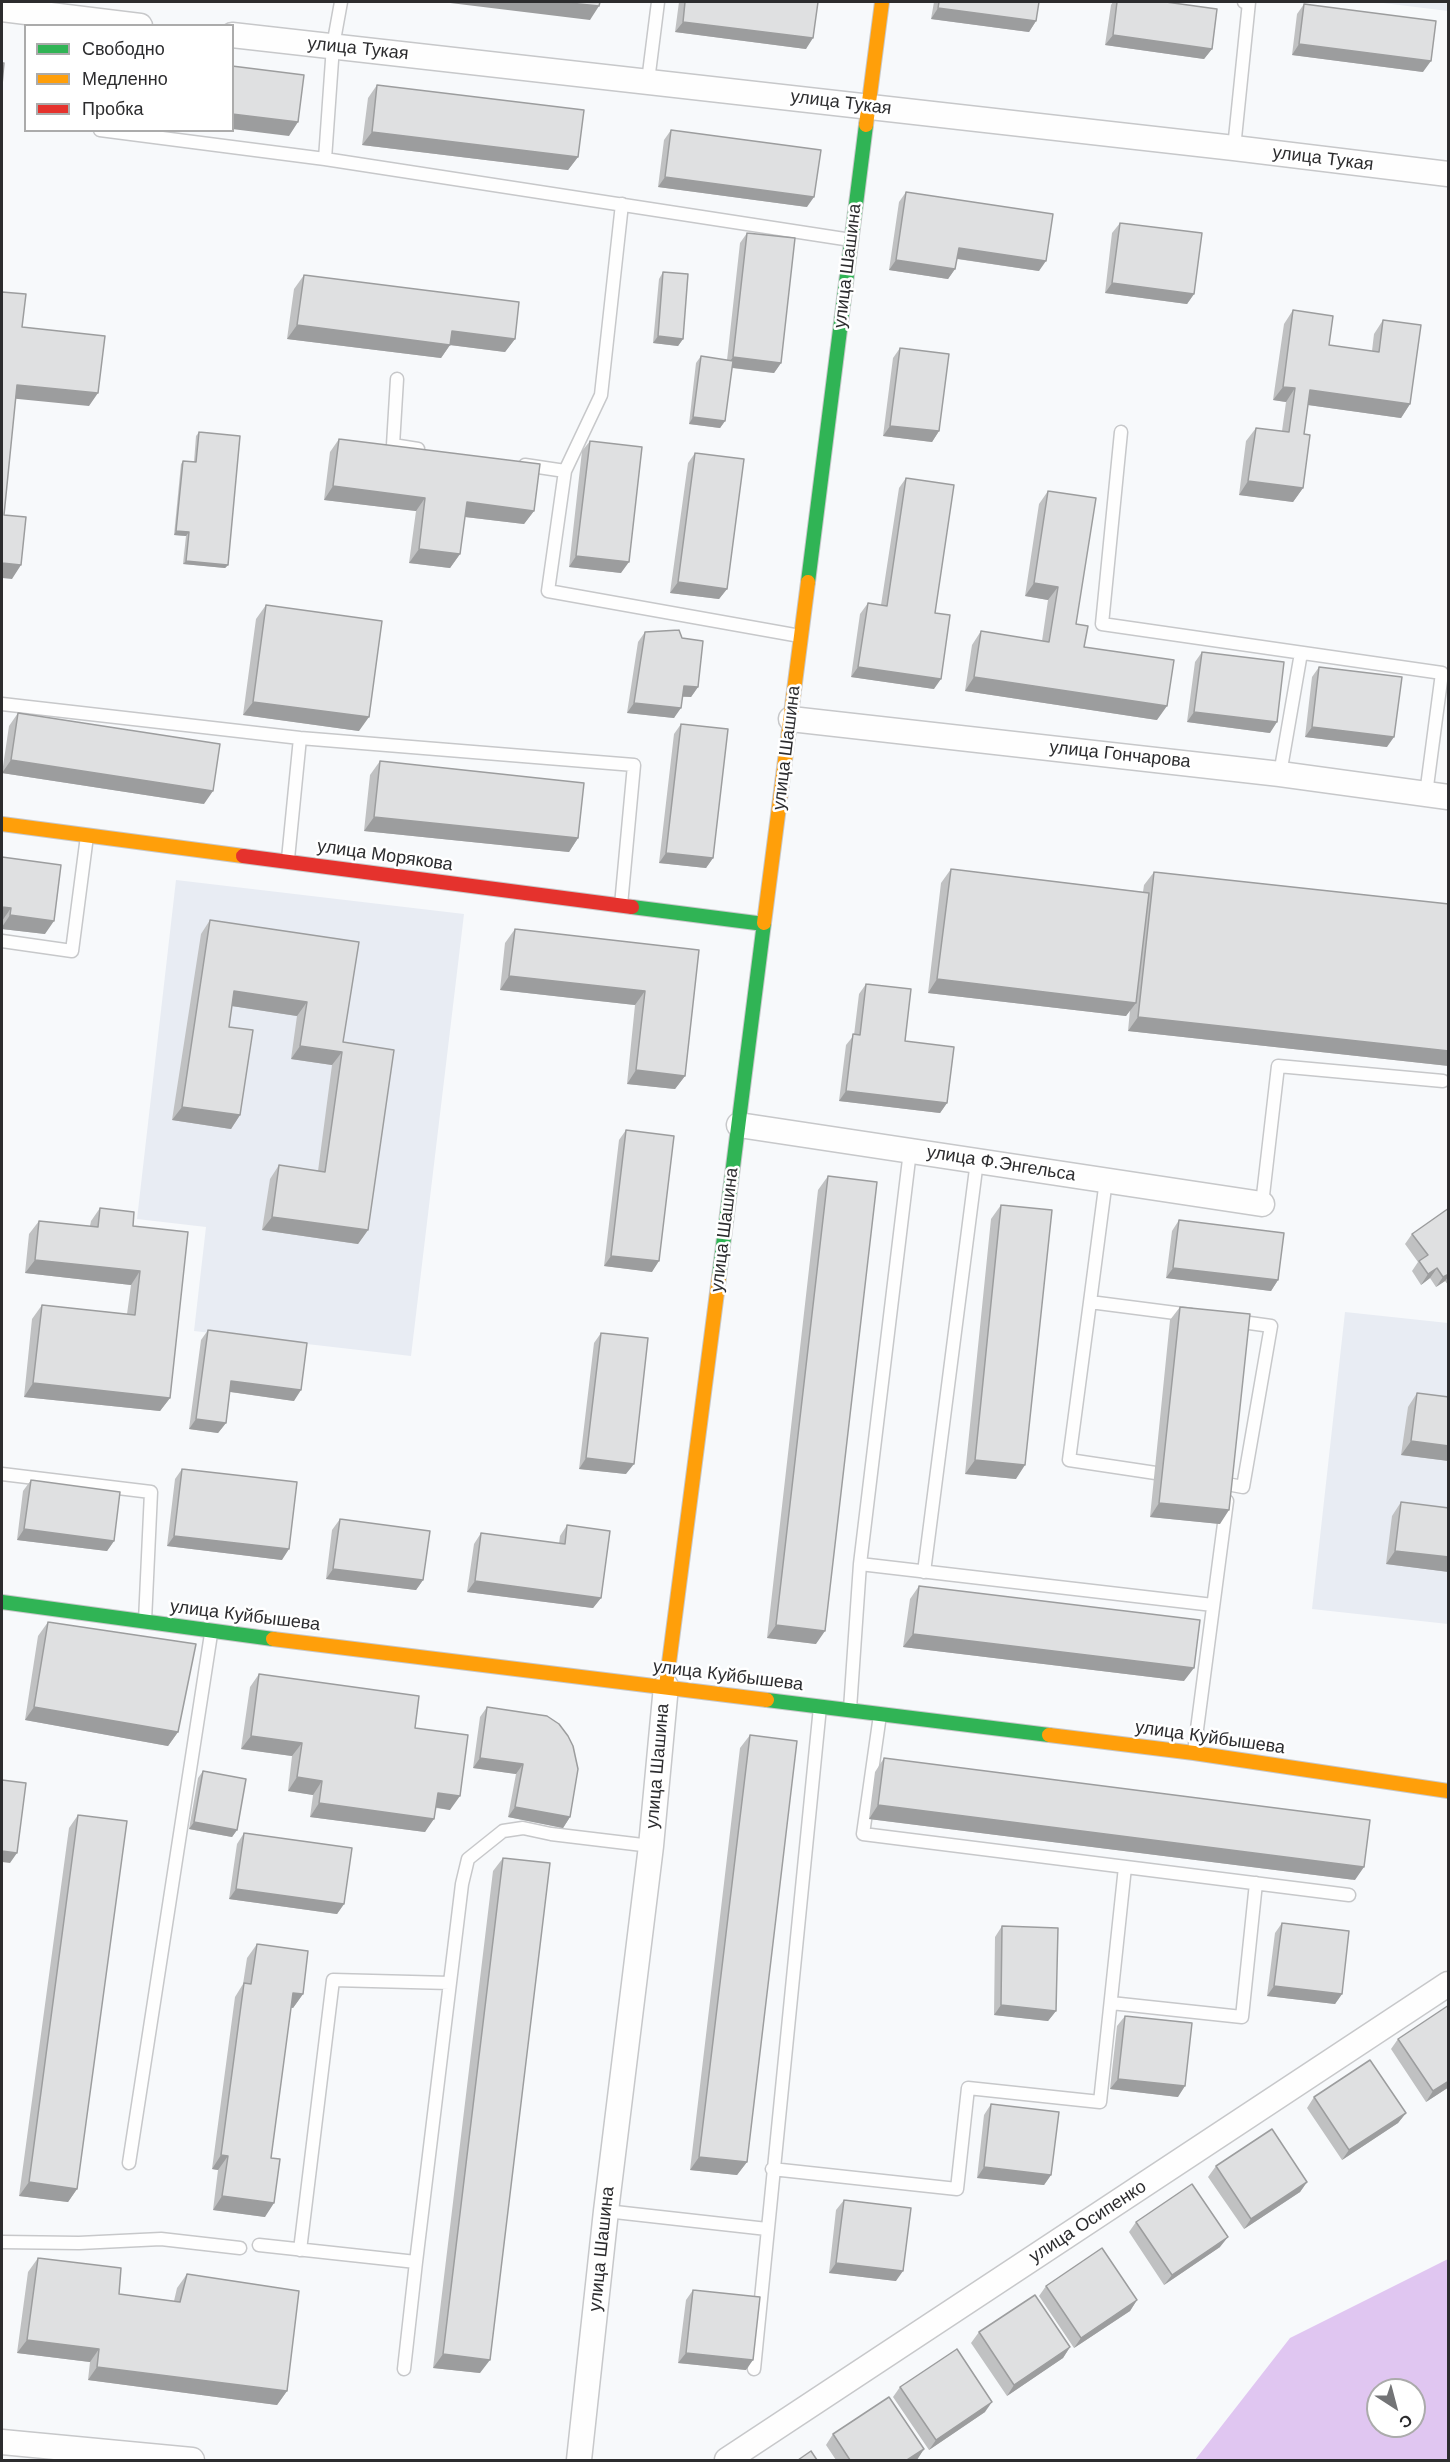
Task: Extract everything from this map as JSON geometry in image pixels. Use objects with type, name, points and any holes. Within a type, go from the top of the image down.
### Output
[{"type":"main road","name":"улица Шашина","points":[[666,1686],[882,2]]},
{"type":"main road","name":"улица Морякова","points":[[2,824],[764,924]]},
{"type":"main road","name":"улица Куйбышева","points":[[2,1602],[211,1631],[1194,1753],[1449,1791]]},
{"type":"street","points":[[2,9],[125,24]]},
{"type":"street","name":"улица Тукая","points":[[234,35],[1449,174]]},
{"type":"street","name":"улица Гончарова","points":[[791,719],[1280,774],[1437,796]]},
{"type":"street","name":"улица Ф.Энгельса","points":[[739,1125],[1262,1204]]},
{"type":"street","name":"улица Шашина","points":[[579,2460],[606,2211],[651,1846],[666,1686]]},
{"type":"street","name":"улица Осипенко","points":[[727,2460],[1449,1984]]},
{"type":"street","points":[[2,2442],[192,2460]]},
{"type":"lane","points":[[325,159],[333,46],[340,2]]},
{"type":"lane","points":[[648,81],[658,2]]},
{"type":"lane","points":[[1234,148],[1249,2],[1244,2]]},
{"type":"lane","points":[[116,132],[325,159],[852,240]]},
{"type":"lane","points":[[622,204],[601,395],[565,471],[548,591],[801,636]]},
{"type":"lane","points":[[397,379],[393,445],[427,450]]},
{"type":"lane","points":[[1121,432],[1102,624],[1445,674],[1437,796]]},
{"type":"lane","points":[[508,462],[565,471]]},
{"type":"lane","points":[[1280,774],[1301,653]]},
{"type":"lane","points":[[2,704],[300,738],[634,765],[620,906]]},
{"type":"lane","points":[[288,862],[300,738]]},
{"type":"lane","points":[[2,941],[72,951],[87,835]]},
{"type":"lane","points":[[1262,1204],[1278,1066],[1443,1081]]},
{"type":"lane","points":[[849,1709],[860,1564],[910,1151]]},
{"type":"lane","points":[[924,1572],[977,1161]]},
{"type":"lane","points":[[1106,1180],[1069,1460],[1183,1477]]},
{"type":"lane","points":[[1090,1302],[1203,1317]]},
{"type":"lane","points":[[1206,1481],[1243,1487],[1271,1326],[1226,1320]]},
{"type":"lane","points":[[2,1474],[151,1492],[145,1622]]},
{"type":"lane","points":[[1194,1753],[1229,1484]]},
{"type":"lane","points":[[860,1564],[1213,1605]]},
{"type":"lane","points":[[129,2163],[211,1631]]},
{"type":"lane","points":[[754,2369],[772,2169],[820,1706]]},
{"type":"lane","points":[[880,1713],[863,1834],[1349,1894]]},
{"type":"lane","points":[[404,2369],[462,1884],[468,1859],[503,1831],[523,1828],[551,1834],[651,1846]]},
{"type":"lane","points":[[772,2169],[957,2188],[968,2088],[1100,2102],[1125,1867]]},
{"type":"lane","points":[[1111,2003],[1242,2017],[1256,1883]]},
{"type":"lane","points":[[300,2250],[333,1980],[450,1983]]},
{"type":"lane","points":[[606,2211],[767,2229]]},
{"type":"lane","points":[[2,2241],[80,2243],[161,2239],[240,2248]]},
{"type":"lane","points":[[260,2245],[416,2262]]},
{"type":"shaded area","points":[[1375,2],[1448,2],[1448,11]]},
{"type":"shaded area","points":[[176,880],[464,914],[411,1356],[194,1331],[206,1227],[137,1219]]},
{"type":"shaded area","points":[[1345,1312],[1448,1323],[1448,1624],[1312,1609]]},
{"type":"shaded area","points":[[1448,2259],[1448,2460],[1195,2460],[1290,2338]]},
{"type":"building","points":[[560,2],[600,2],[599,6]]},
{"type":"building","points":[[685,2],[818,2],[813,38],[683,22]]},
{"type":"building","points":[[939,2],[1039,2],[1036,21],[938,8]]},
{"type":"building","points":[[1117,2],[1166,2],[1217,9],[1212,49],[1113,35]]},
{"type":"building","points":[[1304,4],[1436,21],[1431,61],[1299,44]]},
{"type":"building","points":[[234,66],[304,75],[298,122],[234,114]]},
{"type":"building","points":[[377,85],[584,110],[578,157],[372,132]]},
{"type":"building","points":[[671,130],[821,150],[814,197],[665,177]]},
{"type":"building","points":[[906,192],[1053,214],[1046,261],[959,248],[955,269],[896,260]]},
{"type":"building","points":[[1120,223],[1202,233],[1194,294],[1112,283]]},
{"type":"building","points":[[747,233],[795,238],[781,363],[733,357]]},
{"type":"building","points":[[663,272],[688,274],[683,339],[658,336]]},
{"type":"building","points":[[304,275],[519,302],[515,339],[452,331],[450,345],[297,325]]},
{"type":"building","points":[[2,292],[26,294],[22,327],[105,336],[98,393],[17,385],[4,515],[26,517],[21,565],[2,563]]},
{"type":"building","points":[[1293,310],[1333,316],[1329,345],[1379,352],[1383,320],[1421,325],[1410,404],[1310,390],[1304,434],[1310,435],[1303,488],[1248,481],[1256,428],[1289,432],[1295,388],[1283,387]]},
{"type":"building","points":[[900,348],[949,354],[939,431],[890,426]]},
{"type":"building","points":[[701,356],[733,361],[725,421],[693,417]]},
{"type":"building","points":[[199,432],[240,436],[228,565],[186,561],[189,532],[176,531],[183,461],[196,462]]},
{"type":"building","points":[[339,439],[540,464],[534,511],[467,502],[460,554],[419,549],[425,498],[333,486]]},
{"type":"building","points":[[590,441],[642,447],[629,562],[576,556]]},
{"type":"building","points":[[695,453],[744,459],[727,589],[678,582]]},
{"type":"building","points":[[906,478],[954,485],[935,613],[950,615],[941,679],[858,667],[868,603],[887,606]]},
{"type":"building","points":[[1048,491],[1096,498],[1076,624],[1088,626],[1084,647],[1174,660],[1167,706],[974,677],[981,631],[1049,642],[1058,587],[1034,583]]},
{"type":"building","points":[[266,605],[382,621],[369,717],[253,702]]},
{"type":"building","points":[[679,630],[682,638],[703,641],[698,687],[684,686],[681,708],[634,703],[645,632]]},
{"type":"building","points":[[1202,652],[1284,662],[1277,722],[1194,712]]},
{"type":"building","points":[[1319,667],[1402,677],[1394,737],[1312,727]]},
{"type":"building","points":[[18,713],[220,744],[213,791],[11,760]]},
{"type":"building","points":[[681,724],[728,729],[713,858],[666,853]]},
{"type":"building","points":[[380,761],[584,783],[578,838],[374,817]]},
{"type":"building","points":[[2,857],[61,865],[54,921],[10,915],[11,908],[2,907]]},
{"type":"building","points":[[951,869],[1149,893],[1136,1003],[937,979]]},
{"type":"building","points":[[1154,872],[1449,904],[1449,1051],[1138,1017]]},
{"type":"building","points":[[210,920],[359,942],[343,1042],[394,1050],[368,1230],[272,1217],[279,1165],[325,1172],[342,1052],[300,1046],[307,1002],[234,991],[229,1027],[253,1030],[240,1115],[182,1107]]},
{"type":"building","points":[[515,929],[699,950],[685,1076],[636,1070],[645,991],[509,976]]},
{"type":"building","points":[[866,984],[911,989],[905,1041],[954,1047],[947,1103],[846,1091],[853,1034],[860,1035]]},
{"type":"building","points":[[626,1130],[674,1136],[659,1261],[611,1256]]},
{"type":"building","points":[[828,1176],[877,1182],[825,1631],[776,1625]]},
{"type":"building","points":[[1001,1205],[1052,1210],[1025,1465],[975,1460]]},
{"type":"building","points":[[100,1208],[134,1212],[133,1226],[188,1232],[170,1398],[33,1383],[42,1305],[135,1315],[140,1271],[35,1260],[39,1221],[98,1227]]},
{"type":"building","points":[[1449,1208],[1449,1274],[1443,1277],[1437,1268],[1428,1274],[1419,1261],[1428,1255],[1412,1234]]},
{"type":"building","points":[[1179,1220],[1284,1233],[1278,1280],[1173,1268]]},
{"type":"building","points":[[1180,1307],[1250,1314],[1229,1510],[1159,1503]]},
{"type":"building","points":[[208,1330],[307,1343],[301,1390],[231,1381],[226,1423],[196,1419]]},
{"type":"building","points":[[601,1333],[648,1338],[634,1464],[586,1458]]},
{"type":"building","points":[[1417,1393],[1449,1397],[1449,1446],[1411,1441]]},
{"type":"building","points":[[182,1469],[297,1482],[289,1549],[174,1536]]},
{"type":"building","points":[[31,1480],[120,1492],[114,1541],[24,1529]]},
{"type":"building","points":[[1401,1502],[1449,1508],[1449,1557],[1395,1551]]},
{"type":"building","points":[[340,1519],[430,1531],[423,1580],[333,1569]]},
{"type":"building","points":[[567,1525],[610,1531],[601,1598],[475,1581],[481,1533],[565,1544]]},
{"type":"building","points":[[919,1586],[1200,1620],[1194,1668],[913,1634]]},
{"type":"building","points":[[48,1622],[196,1644],[178,1732],[34,1707]]},
{"type":"building","points":[[259,1674],[419,1696],[415,1728],[468,1735],[460,1796],[438,1793],[434,1819],[319,1803],[322,1781],[297,1777],[302,1743],[251,1736]]},
{"type":"building","points":[[487,1707],[547,1716],[559,1724],[573,1746],[578,1769],[570,1817],[515,1807],[523,1764],[480,1758]]},
{"type":"building","points":[[750,1735],[797,1741],[747,2162],[699,2157]]},
{"type":"building","points":[[884,1758],[1370,1820],[1364,1867],[878,1805]]},
{"type":"building","points":[[203,1771],[246,1779],[237,1830],[194,1822]]},
{"type":"building","points":[[2,1780],[26,1783],[17,1853],[2,1851]]},
{"type":"building","points":[[78,1815],[127,1821],[77,2189],[29,2182]]},
{"type":"building","points":[[244,1833],[352,1848],[344,1904],[236,1889]]},
{"type":"building","points":[[503,1858],[550,1863],[490,2360],[443,2354]]},
{"type":"building","points":[[1282,1923],[1349,1931],[1342,1994],[1274,1986]]},
{"type":"building","points":[[1002,1926],[1058,1928],[1056,2011],[1001,2005]]},
{"type":"building","points":[[257,1944],[308,1951],[303,1994],[293,1993],[271,2158],[280,2159],[274,2203],[222,2196],[228,2156],[221,2155],[244,1983],[251,1984]]},
{"type":"building","points":[[1449,2005],[1449,2081],[1433,2091],[1398,2039]]},
{"type":"building","points":[[1125,2016],[1192,2023],[1185,2086],[1118,2079]]},
{"type":"building","points":[[1370,2060],[1406,2113],[1349,2150],[1314,2097]]},
{"type":"building","points":[[991,2104],[1059,2112],[1051,2175],[984,2167]]},
{"type":"building","points":[[1272,2129],[1307,2182],[1251,2219],[1216,2166]]},
{"type":"building","points":[[1192,2184],[1228,2237],[1172,2275],[1136,2222]]},
{"type":"building","points":[[844,2200],[911,2208],[903,2271],[836,2263]]},
{"type":"building","points":[[1102,2248],[1137,2300],[1081,2338],[1046,2286]]},
{"type":"building","points":[[38,2258],[121,2268],[119,2294],[180,2302],[187,2274],[299,2291],[287,2391],[97,2367],[99,2349],[27,2340]]},
{"type":"building","points":[[693,2290],[760,2297],[753,2360],[686,2353]]},
{"type":"building","points":[[1035,2295],[1070,2347],[1014,2385],[979,2332]]},
{"type":"building","points":[[957,2349],[992,2402],[936,2440],[900,2387]]},
{"type":"building","points":[[889,2397],[924,2449],[907,2460],[850,2460],[833,2434]]},
{"type":"building","points":[[811,2451],[817,2460],[798,2460]]},
{"type":"traffic: fast","points":[[808,582],[866,125]]},
{"type":"traffic: fast","points":[[632,907],[764,924]]},
{"type":"traffic: fast","points":[[719,1277],[764,923]]},
{"type":"traffic: fast","points":[[2,1602],[273,1639]]},
{"type":"traffic: fast","points":[[767,1700],[1049,1735]]},
{"type":"traffic: slow","points":[[866,125],[882,2]]},
{"type":"traffic: slow","points":[[764,923],[808,582]]},
{"type":"traffic: slow","points":[[2,824],[243,856]]},
{"type":"traffic: slow","points":[[666,1686],[719,1277]]},
{"type":"traffic: slow","points":[[273,1639],[767,1700]]},
{"type":"traffic: slow","points":[[1049,1735],[1194,1753],[1448,1791]]},
{"type":"traffic: jam","points":[[243,856],[632,907]]}]
